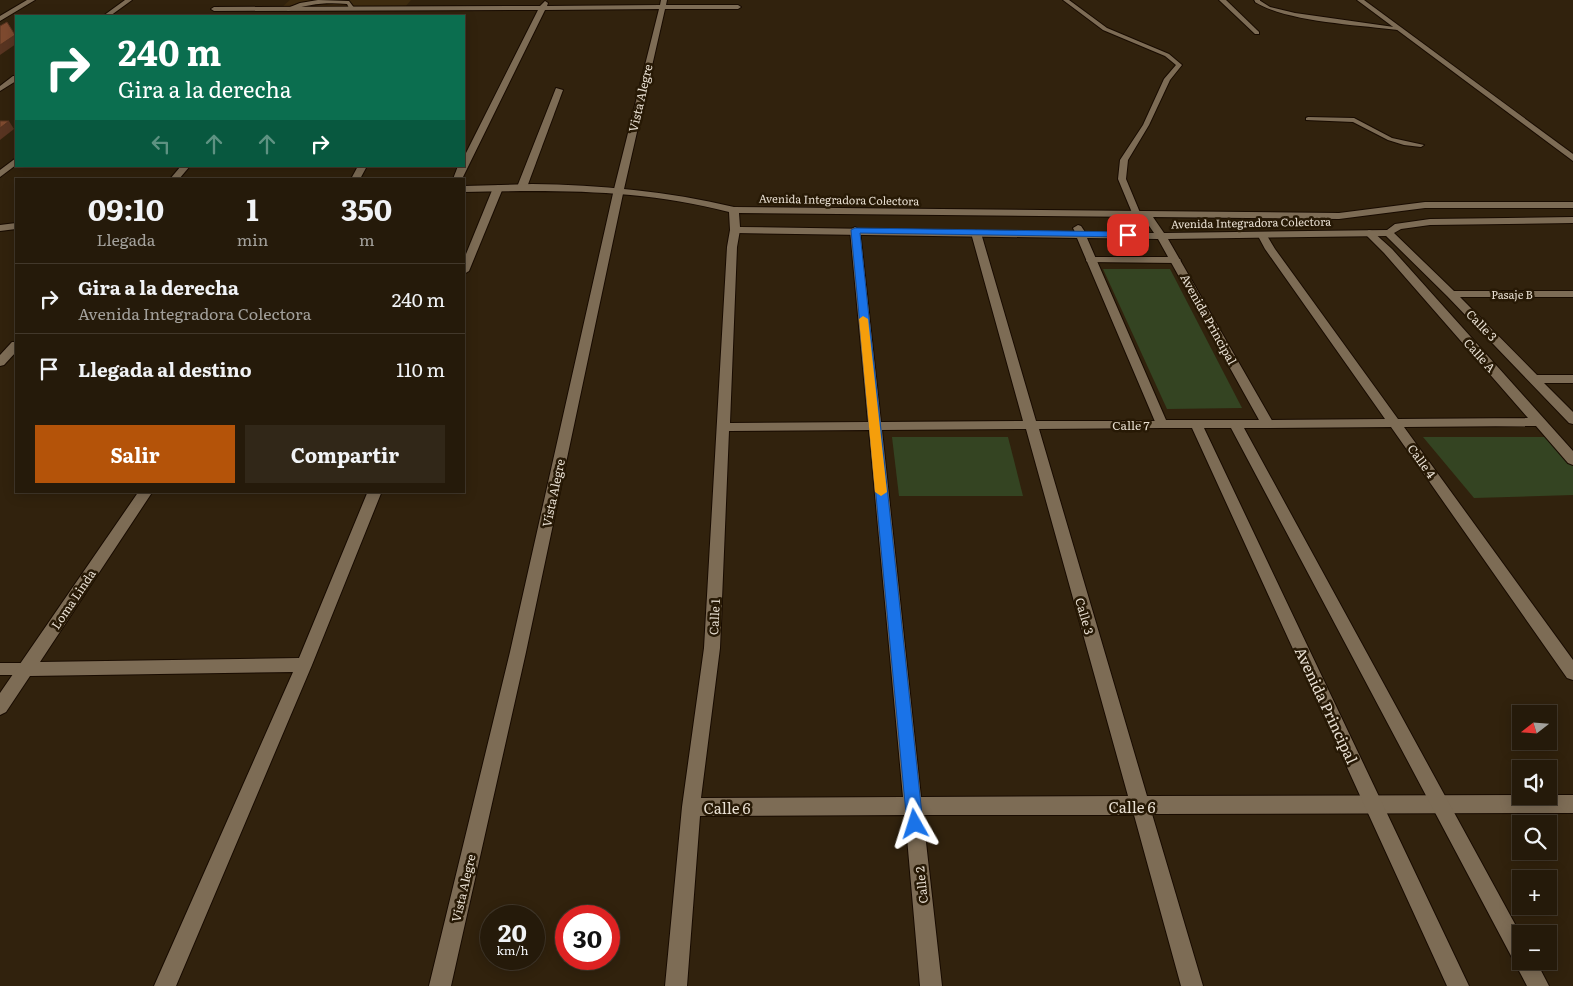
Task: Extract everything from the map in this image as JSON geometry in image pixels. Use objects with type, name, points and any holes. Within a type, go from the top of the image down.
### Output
[{"type":"street","points":[[0,19],[32,0]]},
{"type":"street","points":[[107,15],[129,0]]},
{"type":"street","points":[[212,11],[226,0]]},
{"type":"street","points":[[465,16],[476,0]]},
{"type":"street","points":[[465,162],[547,0]]},
{"type":"street","points":[[602,7],[605,0]]},
{"type":"street","points":[[1222,0],[1257,33]]},
{"type":"street","points":[[1360,0],[1573,158]]},
{"type":"street","points":[[212,11],[542,8],[663,4],[738,7]]},
{"type":"street","name":"Vista Alegre","points":[[440,986],[518,652],[619,189],[663,4]]},
{"type":"street","points":[[331,15],[336,9]]},
{"type":"street","points":[[0,89],[15,79]]},
{"type":"street","points":[[522,187],[558,90]]},
{"type":"street","points":[[0,174],[15,162]]},
{"type":"street","points":[[175,178],[185,167]]},
{"type":"street","points":[[356,178],[362,167]]},
{"type":"street","name":"Avenida Integradora Colectora","points":[[465,189],[561,186],[619,189],[675,196],[734,210],[1339,216],[1425,204],[1573,205]]},
{"type":"street","points":[[465,269],[498,188]]},
{"type":"street","points":[[734,210],[735,230]]},
{"type":"street","name":"Calle 3","points":[[1370,212],[1388,233],[1451,294],[1573,420]]},
{"type":"street","points":[[1074,214],[1080,234],[1162,424]]},
{"type":"street","name":"Avenida Principal","points":[[1142,215],[1160,236],[1176,260],[1268,424]]},
{"type":"street","name":"Avenida Integradora Colectora","points":[[735,230],[856,238],[977,239],[1080,234],[1263,236],[1388,233],[1398,226],[1430,222],[1573,220]]},
{"type":"street","points":[[0,228],[15,226]]},
{"type":"street","name":"Calle 1","points":[[676,986],[691,807],[712,648],[722,427],[732,247],[735,230]]},
{"type":"street","name":"Calle A","points":[[1369,233],[1388,251],[1573,460]]},
{"type":"street","name":"Calle 4","points":[[1263,236],[1270,249],[1573,672]]},
{"type":"street","name":"Calle 2","points":[[856,238],[931,986]]},
{"type":"street","name":"Calle 3","points":[[977,239],[1192,986]]},
{"type":"street","points":[[1091,260],[1176,260]]},
{"type":"street","name":"Pasaje B","points":[[1451,294],[1573,294]]},
{"type":"street","points":[[0,362],[15,345]]},
{"type":"street","points":[[1534,379],[1573,379]]},
{"type":"street","name":"Calle 7","points":[[722,427],[1539,422]]},
{"type":"street","name":"Avenida Principal","points":[[1196,424],[1458,986]]},
{"type":"street","points":[[1235,424],[1512,938]]},
{"type":"street","name":"Loma Linda","points":[[0,707],[145,493]]},
{"type":"street","points":[[165,986],[304,665],[373,493]]},
{"type":"street","points":[[26,669],[304,665]]},
{"type":"street","name":"Calle 6","points":[[691,807],[1573,804]]},
{"type":"street","points":[[1530,970],[1538,986]]},
{"type":"lane","points":[[1066,0],[1105,28],[1167,55],[1180,65],[1167,79],[1146,125],[1124,160],[1122,178],[1142,215]]},
{"type":"lane","points":[[1257,0],[1268,8],[1295,15],[1398,28]]},
{"type":"lane","points":[[288,9],[306,2],[338,1],[349,3],[352,9]]},
{"type":"lane","points":[[1308,119],[1354,120],[1390,139],[1421,145]]},
{"type":"lane","points":[[0,670],[26,669]]},
{"type":"shaded area","points":[[290,0],[411,0],[405,7],[282,7]]},
{"type":"green space","points":[[1103,269],[1170,269],[1242,408],[1167,409]]},
{"type":"green space","points":[[892,437],[1008,437],[1023,496],[899,496]]},
{"type":"green space","points":[[1423,437],[1553,437],[1573,460],[1573,495],[1474,498]]},
{"type":"building","points":[[7,22],[15,35],[0,45],[0,26]]},
{"type":"building","points":[[0,121],[9,121],[0,128]]},
{"type":"slow traffic","points":[[863,319],[881,492]]},
{"type":"route","points":[[915,824],[855,230],[1128,235]]}]
